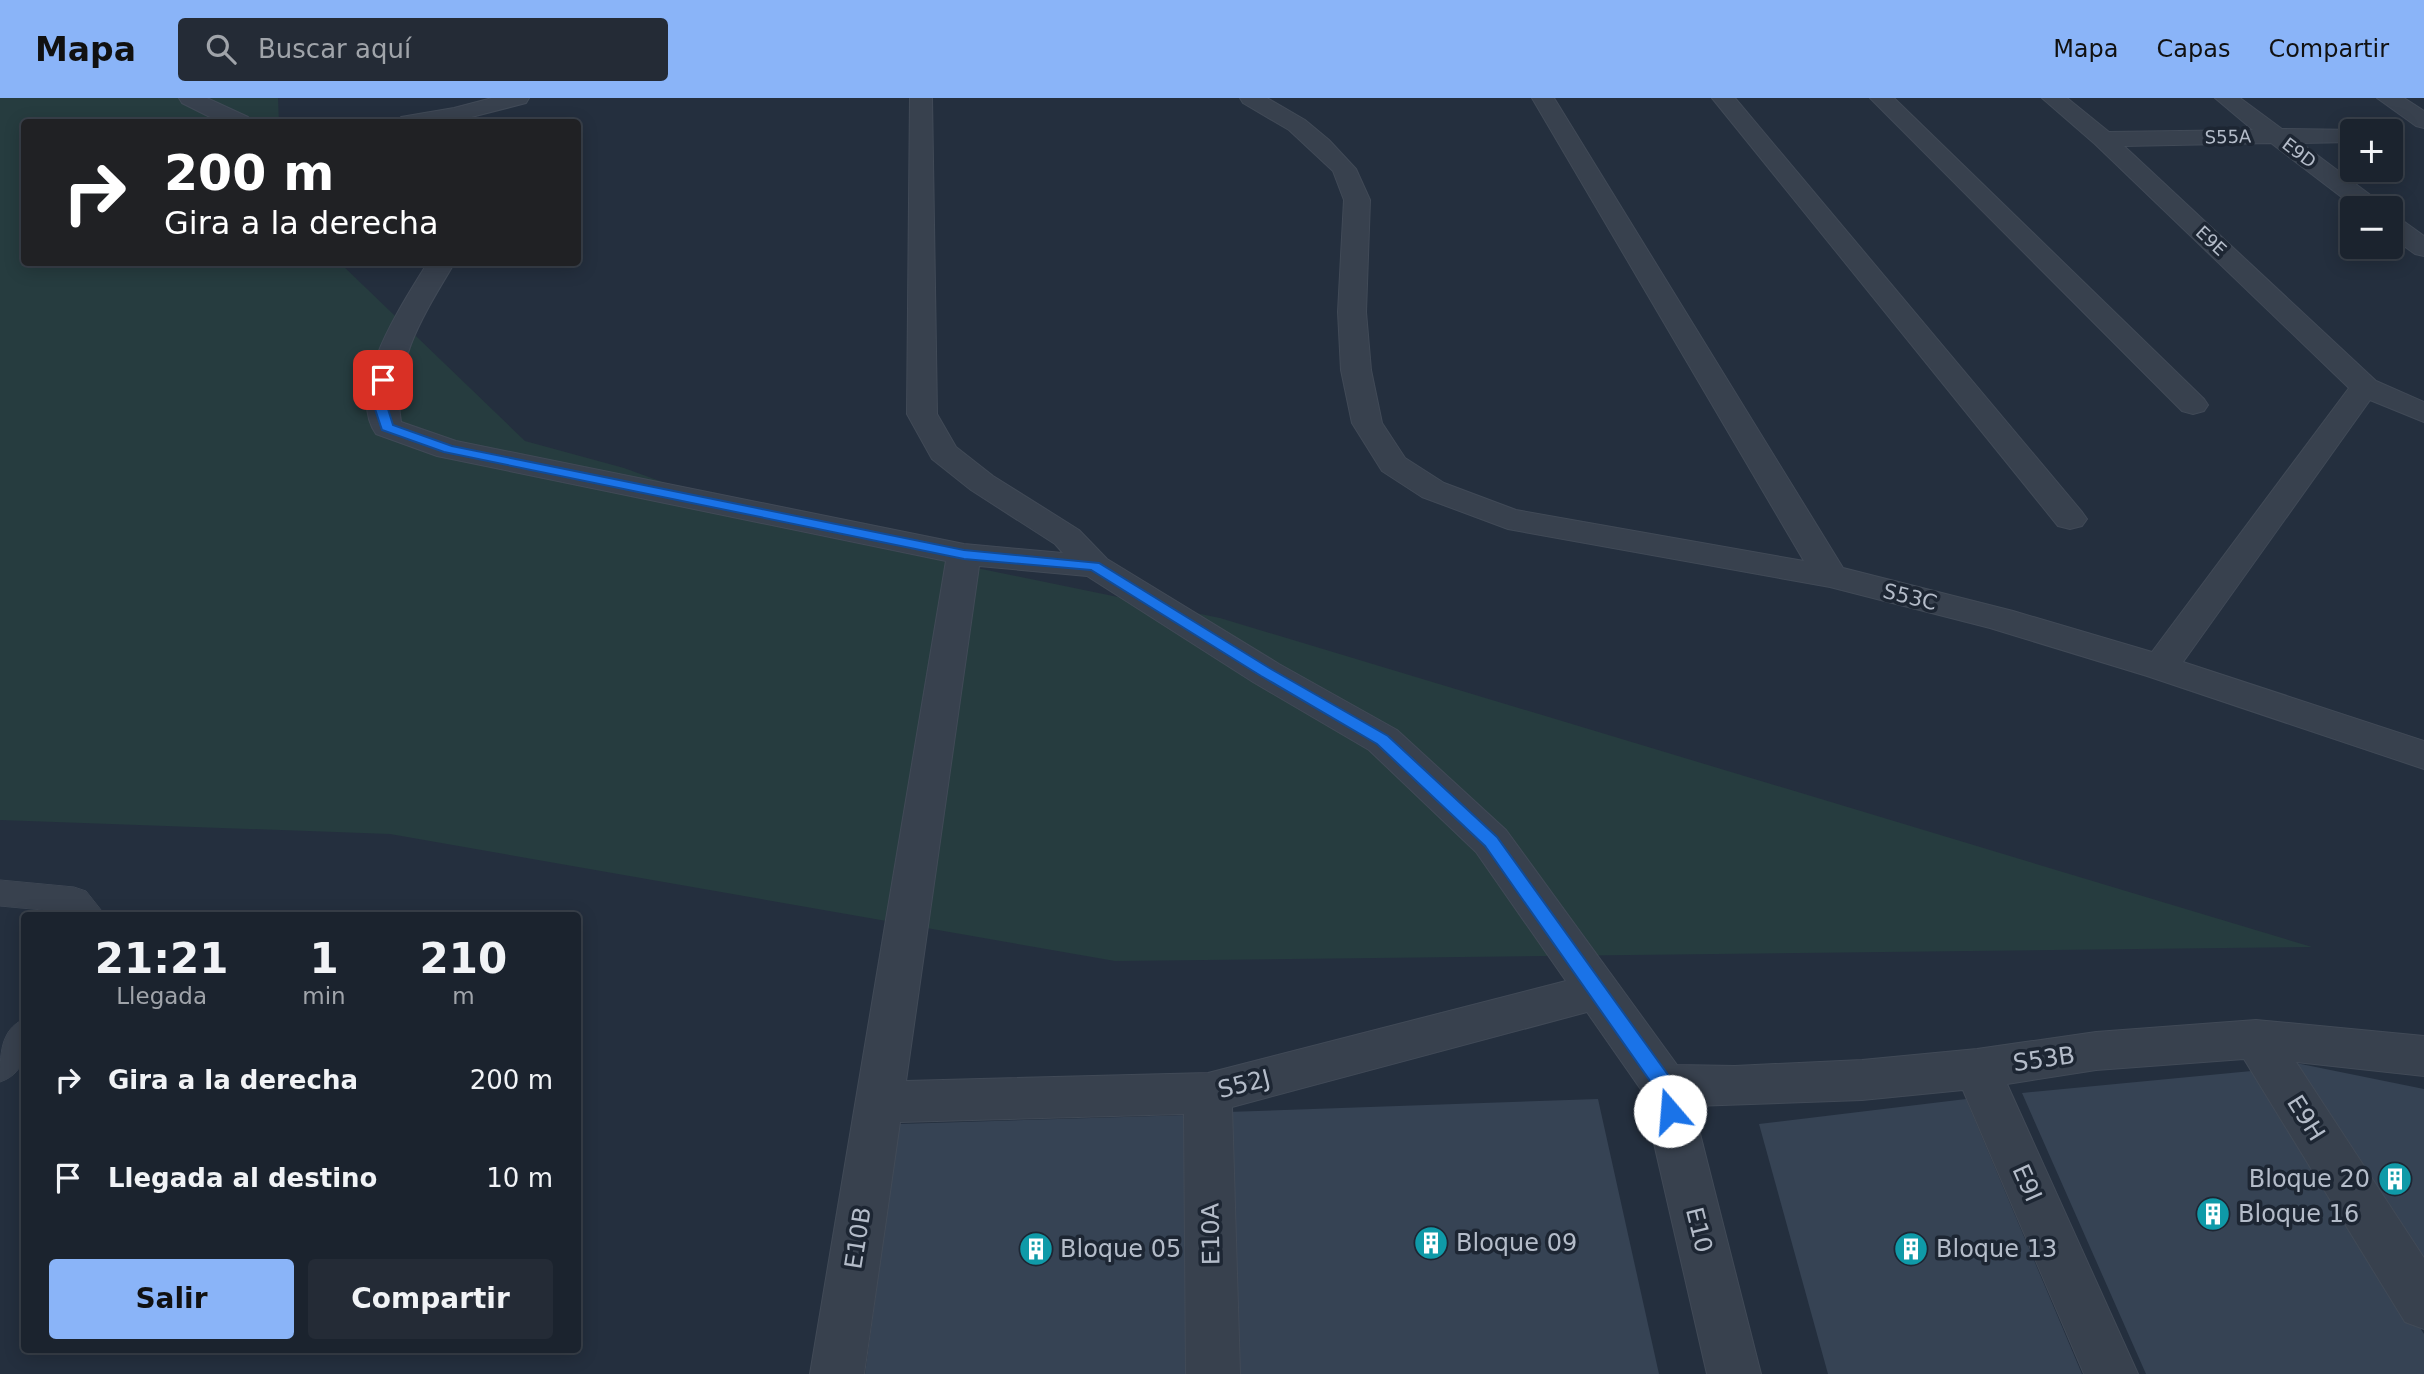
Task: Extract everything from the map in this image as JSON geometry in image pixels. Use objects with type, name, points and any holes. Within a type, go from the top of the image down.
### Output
[{"type":"street","points":[[191,98],[232,119]]},
{"type":"street","points":[[921,98],[922,414],[943,452],[982,483],[1067,537],[1094,566],[1266,673],[1383,740],[1491,841],[1664,1085]]},
{"type":"street","name":"S53C","points":[[1251,98],[1297,125],[1344,169],[1357,200],[1352,312],[1356,370],[1367,423],[1393,464],[1433,490],[1508,519],[1830,576],[2000,619],[2160,667],[2424,755]]},
{"type":"street","points":[[1543,98],[1830,576]]},
{"type":"street","points":[[1723,98],[2070,519]]},
{"type":"street","points":[[1881,98],[2193,405]]},
{"type":"street","name":"E9E","points":[[2053,98],[2103,139],[2365,387],[2424,413]]},
{"type":"street","name":"E9D","points":[[2226,98],[2356,196]]},
{"type":"street","points":[[2388,98],[2424,121]]},
{"type":"street","points":[[429,119],[525,108]]},
{"type":"street","name":"S55A","points":[[2103,139],[2340,135]]},
{"type":"street","points":[[2403,232],[2424,248]]},
{"type":"street","points":[[440,266],[411,316],[383,380],[382,409],[387,427],[449,449],[964,554],[1094,566]]},
{"type":"street","points":[[2160,667],[2365,387]]},
{"type":"street","name":"E10B","points":[[837,1374],[964,554]]},
{"type":"street","name":"S52J","points":[[879,1102],[1208,1093],[1599,991]]},
{"type":"street","name":"S53B","points":[[1664,1085],[1735,1086],[1849,1080],[1978,1069],[2096,1051],[2256,1039],[2424,1056]]},
{"type":"street","name":"E9H","points":[[2256,1039],[2424,1304]]},
{"type":"street","name":"E9I","points":[[1978,1069],[2111,1374]]},
{"type":"street","name":"E10","points":[[1664,1085],[1734,1374]]},
{"type":"street","name":"E10A","points":[[1208,1093],[1213,1374]]},
{"type":"lane","points":[[0,893],[74,900],[84,912]]},
{"type":"lane","points":[[0,1066],[21,1039]]},
{"type":"green space","points":[[0,98],[278,98],[279,119],[21,119],[21,266],[343,266],[525,441],[624,468],[797,531],[1220,618],[2312,947],[1115,961],[390,834],[0,820]]},
{"type":"building","name":"Bloque 20","points":[[2291,1062],[2424,1089],[2424,1269]]},
{"type":"building","name":"Bloque 16","points":[[2262,1070],[2424,1334],[2424,1374],[2146,1374],[2022,1093]]},
{"type":"building","name":"Bloque 09","points":[[1598,1099],[1659,1374],[1237,1374],[1227,1112]]},
{"type":"building","name":"Bloque 13","points":[[1966,1099],[2082,1374],[1828,1374],[1759,1124]]},
{"type":"building","name":"Bloque 05","points":[[1189,1115],[1190,1374],[865,1374],[899,1124]]},
{"type":"place","name":"Bloque 20","points":[[2395,1179]]},
{"type":"place","name":"Bloque 16","points":[[2213,1214]]},
{"type":"place","name":"Bloque 09","points":[[1431,1243]]},
{"type":"place","name":"Bloque 05","points":[[1036,1249]]},
{"type":"place","name":"Bloque 13","points":[[1911,1249]]},
{"type":"route","points":[[383,380],[382,409],[387,427],[449,449],[964,554],[1094,566],[1266,673],[1383,740],[1491,841],[1664,1085],[1670,1111]]}]
